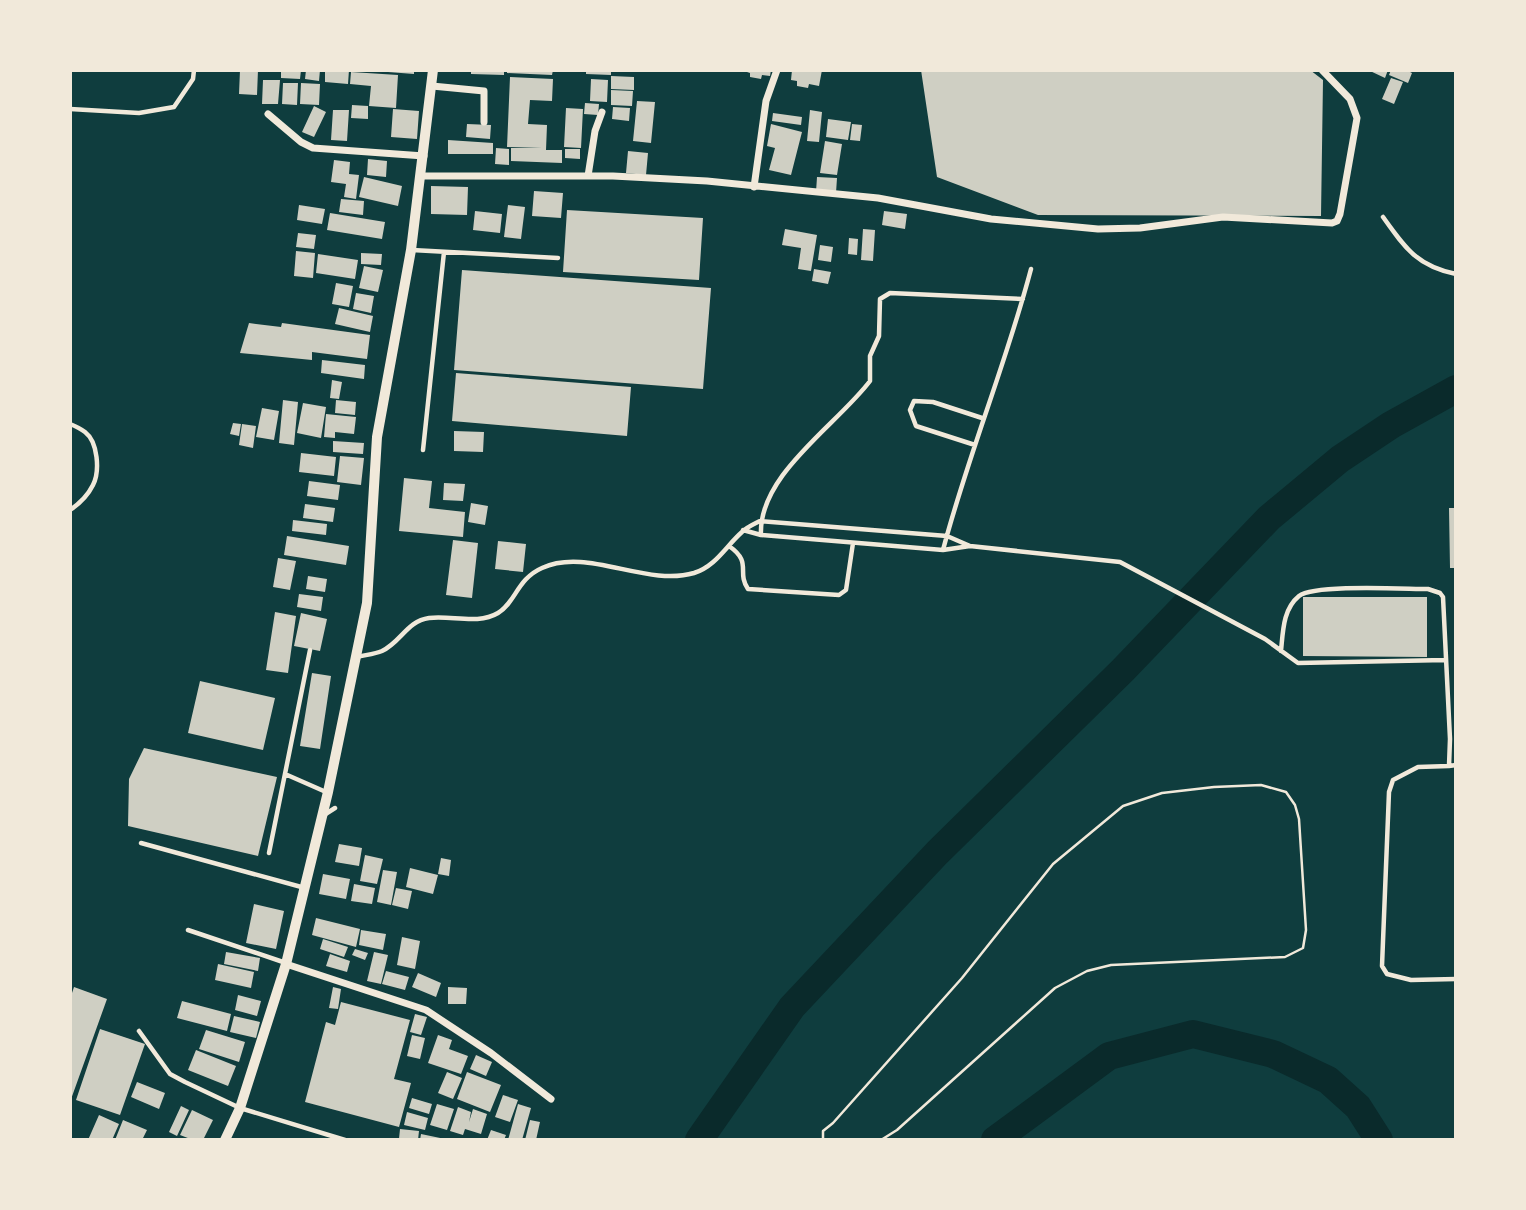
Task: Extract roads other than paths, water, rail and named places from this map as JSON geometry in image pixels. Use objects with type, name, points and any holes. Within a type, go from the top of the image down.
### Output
[{"type":"street","points":[[225,1140],[240,1108],[286,964],[323,816],[356,657],[369,586],[377,437],[411,250],[433,70]]},
{"type":"street","points":[[754,187],[766,102],[776,70]]},
{"type":"street","points":[[422,176],[663,178],[888,199],[991,219],[1098,229],[1140,228],[1223,217],[1332,223],[1337,221],[1340,215],[1357,118],[1350,99],[1331,73],[1322,70]]},
{"type":"street","points":[[432,86],[484,91],[484,122]]},
{"type":"street","points":[[588,176],[595,131],[602,112]]},
{"type":"street","points":[[268,114],[301,142],[313,148],[424,156]]},
{"type":"street","points":[[286,964],[426,1010],[491,1053],[551,1098]]},
{"type":"lane","points":[[70,109],[139,113],[174,107],[193,79],[194,70]]},
{"type":"lane","points":[[1383,217],[1406,251],[1442,271],[1456,274]]},
{"type":"lane","points":[[411,250],[558,258]]},
{"type":"lane","points":[[423,450],[443,252]]},
{"type":"lane","points":[[943,550],[982,418],[1031,269]]},
{"type":"lane","points":[[761,535],[760,521],[767,501],[804,450],[870,381],[870,356],[879,336],[880,299],[884,295],[890,293],[1023,299]]},
{"type":"lane","points":[[975,444],[916,426],[910,410],[914,401],[933,402],[982,418]]},
{"type":"lane","points":[[70,424],[87,433],[94,446],[96,462],[94,484],[70,510]]},
{"type":"lane","points":[[356,657],[382,651],[398,640],[405,629],[428,618],[482,618],[497,613],[510,602],[521,582],[542,568],[569,562],[639,573],[685,575],[698,572],[715,562],[743,530],[760,521],[947,536],[970,546]]},
{"type":"lane","points":[[743,530],[761,535],[853,543],[943,550],[970,546],[1120,562],[1265,639],[1298,663],[1445,660]]},
{"type":"lane","points":[[729,546],[743,559],[744,583],[748,589],[839,595],[846,590],[853,543]]},
{"type":"lane","points":[[1281,651],[1285,615],[1301,594],[1319,589],[1436,590],[1443,597],[1449,766]]},
{"type":"lane","points":[[269,853],[310,650]]},
{"type":"lane","points":[[1456,765],[1418,767],[1393,780],[1390,792],[1381,966],[1387,974],[1411,980],[1456,979]]},
{"type":"lane","points":[[285,774],[328,792]]},
{"type":"lane","points":[[323,816],[335,808]]},
{"type":"lane","points":[[141,843],[306,888]]},
{"type":"lane","points":[[188,930],[286,964]]},
{"type":"lane","points":[[139,1031],[170,1074],[240,1108],[328,1138],[345,1140]]},
{"type":"waterway","points":[[699,1140],[792,1007],[937,853],[1123,670],[1269,518],[1340,459],[1391,425],[1456,389]]},
{"type":"waterway","points":[[995,1140],[1109,1056],[1193,1034],[1273,1054],[1328,1080],[1358,1107],[1379,1140]]}]
